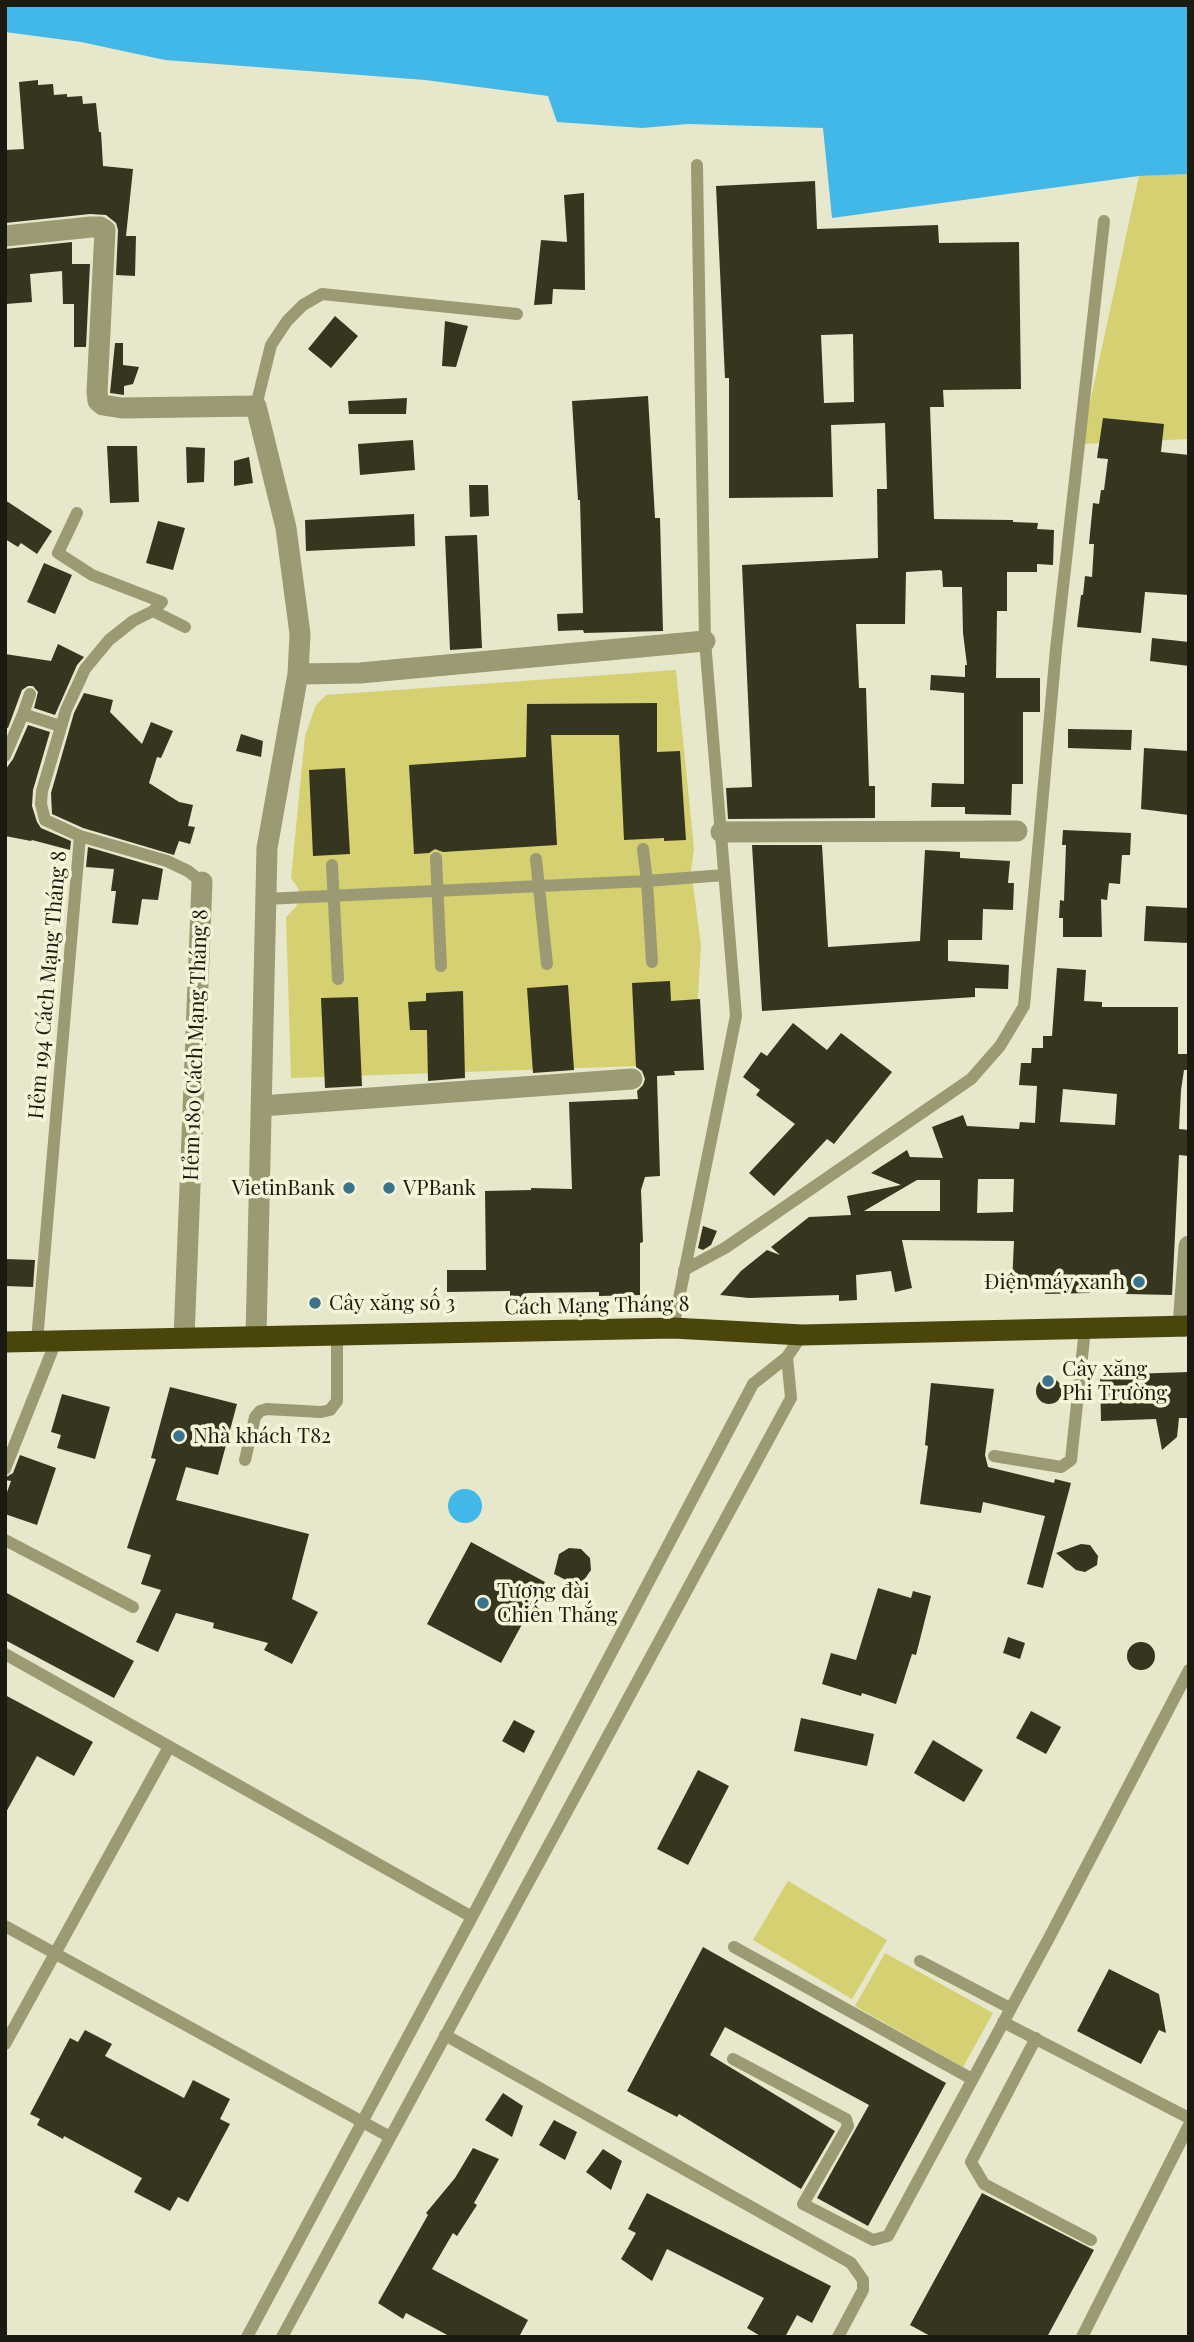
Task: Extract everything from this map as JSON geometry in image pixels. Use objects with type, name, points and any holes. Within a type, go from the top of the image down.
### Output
[{"type":"highway","name":"Cách Mạng Tháng 8","points":[[5,1342],[673,1328],[802,1335],[1186,1326]]},
{"type":"street","points":[[5,236],[91,227],[105,230],[98,401],[103,405],[122,408],[256,407],[286,528],[300,634],[298,674],[267,848],[256,1337]]},
{"type":"street","points":[[298,674],[360,673],[705,640]]},
{"type":"street","points":[[720,832],[1017,831]]},
{"type":"street","name":"Hẻm 180 Cách Mạng Tháng 8","points":[[184,1338],[202,883]]},
{"type":"street","points":[[261,1106],[632,1079]]},
{"type":"street","points":[[1186,1326],[1189,1246]]},
{"type":"lane","points":[[673,1328],[736,1016],[705,640],[698,368],[697,165]]},
{"type":"lane","points":[[684,1270],[725,1248],[971,1079],[1000,1046],[1024,1006],[1056,649],[1104,221]]},
{"type":"lane","points":[[256,407],[271,345],[287,321],[303,305],[321,294],[517,314]]},
{"type":"lane","points":[[77,513],[58,553],[92,575],[162,602],[153,611],[185,627]]},
{"type":"lane","name":"Hẻm 194 Cách Mạng Tháng 8","points":[[5,1469],[47,1341],[80,836],[45,820],[41,804],[45,775],[60,726],[85,669],[109,640],[132,621],[153,611]]},
{"type":"lane","points":[[5,756],[30,694]]},
{"type":"lane","points":[[23,714],[60,726]]},
{"type":"lane","name":"Hẻm 180 Cách Mạng Tháng 8","points":[[80,836],[167,861],[196,876],[202,883]]},
{"type":"lane","points":[[643,849],[652,962]]},
{"type":"lane","points":[[436,858],[441,966]]},
{"type":"lane","points":[[536,859],[547,964]]},
{"type":"lane","points":[[332,865],[338,979]]},
{"type":"lane","points":[[265,899],[724,876]]},
{"type":"lane","points":[[994,1456],[1061,1467],[1071,1460],[1085,1329]]},
{"type":"lane","points":[[244,1461],[255,1417],[260,1411],[267,1409],[321,1412],[330,1409],[337,1401],[337,1335]]},
{"type":"lane","points":[[247,2337],[753,1384],[787,1357],[802,1335]]},
{"type":"lane","points":[[282,2337],[791,1398],[787,1357]]},
{"type":"lane","points":[[5,1540],[133,1606]]},
{"type":"lane","points":[[5,1654],[472,1917]]},
{"type":"lane","points":[[733,2059],[846,2119],[848,2126],[803,2204],[873,2240],[888,2236],[1189,1670]]},
{"type":"lane","points":[[5,2044],[169,1747]]},
{"type":"lane","points":[[5,1926],[390,2137]]},
{"type":"lane","points":[[734,1947],[972,2078]]},
{"type":"lane","points":[[920,1961],[1010,2008]]},
{"type":"lane","points":[[1003,2022],[1189,2118]]},
{"type":"lane","points":[[445,2035],[851,2263],[863,2280],[863,2290],[838,2337]]},
{"type":"lane","points":[[1036,2038],[971,2162],[984,2184],[1091,2240]]},
{"type":"lane","points":[[1082,2337],[1189,2125]]},
{"type":"shaded area","points":[[1189,174],[1189,439],[1081,444],[1139,176]]},
{"type":"shaded area","points":[[676,670],[694,849],[691,870],[701,945],[694,1064],[291,1078],[286,917],[296,907],[300,897],[291,878],[305,736],[316,705],[326,695]]},
{"type":"shaded area","points":[[788,1881],[887,1940],[852,1999],[753,1940]]},
{"type":"shaded area","points":[[885,1953],[993,2013],[963,2067],[855,2006]]},
{"type":"water","points":[[5,5],[1189,5],[1189,174],[1139,176],[832,218],[823,128],[688,124],[642,128],[557,122],[548,96],[425,80],[165,60],[81,42],[5,32]]},
{"type":"water","points":[[465,1489],[477,1494],[482,1506],[477,1518],[465,1523],[453,1518],[448,1506],[453,1494]]},
{"type":"building","points":[[38,80],[38,85],[53,84],[54,95],[82,96],[83,104],[96,103],[103,166],[133,169],[126,236],[136,236],[135,276],[116,275],[118,230],[116,223],[106,215],[90,214],[5,223],[5,150],[24,149],[19,82]]},
{"type":"building","points":[[815,181],[817,229],[938,225],[939,243],[1019,242],[1021,389],[943,390],[944,407],[930,407],[934,519],[1013,520],[1038,523],[1037,529],[1054,530],[1053,565],[1037,564],[1037,572],[1007,572],[1007,611],[997,611],[996,678],[1040,678],[1040,712],[1023,712],[1023,784],[1012,784],[1011,815],[965,814],[965,807],[931,807],[932,783],[964,784],[964,693],[930,690],[931,675],[965,677],[967,665],[962,587],[943,587],[940,570],[906,572],[905,624],[856,624],[859,688],[866,688],[869,786],[875,786],[875,818],[728,819],[726,788],[752,787],[742,565],[878,558],[877,489],[887,489],[885,423],[831,425],[833,497],[729,498],[729,378],[725,378],[716,186]],"holes":[[[853,334],[854,402],[824,403],[821,335]]]},
{"type":"building","points":[[584,193],[585,290],[553,289],[552,304],[534,305],[541,240],[567,242],[564,195]]},
{"type":"building","points":[[72,242],[72,264],[90,264],[86,347],[74,347],[74,304],[63,304],[62,271],[30,274],[32,302],[6,304],[5,249]]},
{"type":"building","points":[[335,316],[358,336],[331,368],[308,349]]},
{"type":"building","points":[[445,321],[468,326],[456,367],[442,366]]},
{"type":"building","points":[[115,343],[123,343],[123,365],[139,367],[133,384],[124,386],[124,395],[110,393]]},
{"type":"building","points":[[648,396],[655,518],[660,518],[663,631],[558,631],[557,614],[583,613],[580,500],[572,401]]},
{"type":"building","points":[[407,398],[406,414],[349,414],[348,401]]},
{"type":"building","points":[[1103,418],[1164,424],[1161,452],[1189,455],[1189,595],[1145,592],[1141,633],[1077,627],[1085,576],[1092,577],[1094,544],[1089,544],[1093,503],[1099,504],[1101,490],[1104,490],[1108,459],[1097,458]]},
{"type":"building","points":[[413,440],[415,470],[360,475],[358,444]]},
{"type":"building","points":[[107,446],[137,446],[139,502],[110,503]]},
{"type":"building","points":[[186,447],[205,448],[204,482],[187,483]]},
{"type":"building","points":[[249,457],[253,483],[234,486],[234,461]]},
{"type":"building","points":[[469,485],[488,485],[489,516],[470,517]]},
{"type":"building","points":[[5,500],[52,531],[37,554],[21,543],[18,547],[5,539]]},
{"type":"building","points":[[414,514],[415,546],[306,551],[305,520]]},
{"type":"building","points":[[158,521],[185,528],[173,570],[146,563]]},
{"type":"building","points":[[477,535],[482,648],[450,650],[445,536]]},
{"type":"building","points":[[44,563],[72,575],[55,614],[27,602]]},
{"type":"building","points":[[1152,638],[1189,642],[1189,666],[1150,661]]},
{"type":"building","points":[[58,644],[84,657],[77,665],[55,715],[34,708],[38,692],[33,686],[28,686],[22,690],[8,728],[5,727],[5,654],[51,661]]},
{"type":"building","points":[[84,693],[113,700],[110,712],[142,744],[151,722],[173,731],[161,758],[157,757],[149,783],[179,802],[193,805],[188,826],[195,827],[190,844],[179,841],[174,855],[83,828],[52,814],[51,793],[74,713]]},
{"type":"building","points":[[657,703],[657,752],[680,751],[686,840],[624,840],[619,735],[551,735],[557,845],[443,852],[435,849],[429,853],[414,854],[409,765],[526,757],[527,704]]},
{"type":"building","points":[[28,725],[50,732],[33,790],[32,806],[37,822],[41,828],[71,841],[70,850],[5,836],[5,770],[13,759]]},
{"type":"building","points":[[1068,729],[1132,730],[1131,750],[1068,748]]},
{"type":"building","points":[[241,734],[263,741],[261,757],[236,751]]},
{"type":"building","points":[[1144,748],[1189,751],[1189,815],[1141,809]]},
{"type":"building","points":[[345,768],[350,854],[313,856],[309,770]]},
{"type":"building","points":[[1063,830],[1131,833],[1130,855],[1122,855],[1120,884],[1109,883],[1107,900],[1101,899],[1102,937],[1063,937],[1063,918],[1059,918],[1060,900],[1064,901],[1066,845],[1062,845]]},
{"type":"building","points":[[752,845],[822,845],[828,947],[920,941],[925,850],[960,852],[960,858],[1010,861],[1008,883],[1014,883],[1013,910],[983,909],[982,940],[948,940],[948,961],[1009,965],[1008,989],[975,988],[975,997],[762,1011]]},
{"type":"building","points":[[88,847],[163,869],[158,900],[142,899],[138,925],[112,923],[116,891],[111,891],[114,869],[86,867]]},
{"type":"building","points":[[1146,906],[1189,908],[1189,943],[1144,941]]},
{"type":"building","points":[[1057,968],[1086,970],[1084,1001],[1102,1002],[1102,1007],[1178,1007],[1178,1054],[1187,1054],[1187,1070],[1184,1070],[1181,1090],[1179,1129],[1189,1130],[1189,1156],[1179,1155],[1172,1295],[1126,1294],[1127,1290],[1090,1289],[1090,1293],[1045,1294],[1045,1290],[1027,1290],[1027,1285],[1012,1284],[1014,1241],[902,1240],[912,1288],[895,1292],[891,1271],[856,1275],[857,1300],[839,1301],[839,1295],[749,1298],[720,1295],[741,1271],[767,1250],[780,1255],[771,1247],[809,1217],[851,1215],[847,1196],[901,1185],[871,1173],[907,1150],[910,1157],[943,1158],[932,1127],[963,1115],[967,1126],[1019,1129],[1020,1122],[1035,1123],[1037,1086],[1019,1085],[1021,1063],[1031,1063],[1032,1048],[1043,1048],[1043,1036],[1052,1036]],"holes":[[[1063,1089],[1117,1094],[1115,1125],[1060,1122]],[[978,1179],[1014,1179],[1013,1212],[977,1213]],[[917,1180],[940,1180],[940,1211],[864,1211]]]},
{"type":"building","points":[[670,981],[671,1001],[700,999],[704,1070],[674,1071],[675,1075],[657,1076],[660,1176],[645,1177],[641,1190],[643,1242],[640,1243],[640,1295],[599,1296],[599,1292],[527,1293],[527,1302],[510,1302],[510,1291],[447,1292],[447,1270],[486,1270],[485,1191],[572,1189],[569,1102],[638,1099],[637,1091],[645,1079],[642,1071],[636,1067],[632,983]]},
{"type":"building","points":[[568,985],[574,1070],[533,1073],[527,988]]},
{"type":"building","points":[[463,991],[465,1078],[428,1081],[427,1030],[410,1030],[408,1002],[426,1001],[426,993]]},
{"type":"building","points":[[358,997],[362,1086],[325,1088],[321,998]]},
{"type":"building","points":[[793,1023],[827,1050],[841,1033],[892,1072],[834,1144],[827,1139],[774,1196],[749,1173],[795,1124],[756,1095],[760,1090],[743,1077],[761,1052],[767,1056]]},
{"type":"building","points":[[703,1226],[717,1231],[711,1245],[703,1250],[698,1248]]},
{"type":"building","points":[[5,1259],[35,1260],[33,1287],[5,1286]]},
{"type":"building","points":[[1189,1372],[1189,1418],[1179,1418],[1177,1437],[1162,1450],[1156,1419],[1101,1421],[1100,1375]]},
{"type":"building","points":[[1049,1378],[1058,1382],[1062,1391],[1058,1400],[1049,1404],[1040,1400],[1036,1391],[1040,1382]]},
{"type":"building","points":[[931,1383],[994,1389],[985,1455],[988,1467],[1054,1483],[1055,1479],[1071,1483],[1043,1588],[1027,1584],[1045,1516],[983,1502],[981,1513],[920,1504],[928,1446],[925,1445]]},
{"type":"building","points":[[170,1387],[237,1404],[218,1475],[186,1467],[176,1500],[309,1534],[292,1599],[318,1612],[292,1664],[264,1650],[268,1643],[213,1628],[214,1623],[176,1613],[158,1652],[136,1642],[161,1590],[141,1584],[151,1555],[127,1548],[156,1459],[151,1458]]},
{"type":"building","points":[[62,1394],[110,1407],[95,1459],[57,1448],[61,1435],[51,1432]]},
{"type":"building","points":[[20,1455],[56,1468],[37,1525],[5,1514],[5,1498],[11,1481],[5,1478],[13,1473]]},
{"type":"building","points":[[471,1542],[545,1582],[501,1663],[427,1624]]},
{"type":"building","points":[[1081,1544],[1090,1545],[1098,1556],[1097,1565],[1085,1572],[1076,1570],[1056,1553]]},
{"type":"building","points":[[569,1548],[581,1549],[590,1558],[591,1570],[584,1580],[572,1583],[554,1574],[559,1554]]},
{"type":"building","points":[[878,1588],[911,1598],[913,1591],[931,1596],[916,1655],[912,1654],[896,1704],[822,1684],[831,1653],[856,1660]]},
{"type":"building","points":[[5,1592],[134,1661],[114,1698],[5,1640]]},
{"type":"building","points":[[1008,1637],[1025,1643],[1020,1659],[1003,1653]]},
{"type":"building","points":[[1141,1642],[1151,1646],[1155,1656],[1151,1666],[1141,1670],[1131,1666],[1127,1656],[1131,1646]]},
{"type":"building","points":[[5,1695],[93,1742],[74,1776],[37,1756],[5,1814]]},
{"type":"building","points":[[1031,1711],[1061,1727],[1046,1754],[1016,1738]]},
{"type":"building","points":[[801,1718],[874,1734],[867,1766],[794,1751]]},
{"type":"building","points":[[514,1720],[535,1731],[524,1753],[502,1741]]},
{"type":"building","points":[[933,1740],[983,1770],[964,1802],[914,1773]]},
{"type":"building","points":[[698,1770],[729,1786],[688,1865],[657,1849]]},
{"type":"building","points":[[703,1947],[946,2083],[868,2226],[817,2198],[869,2105],[725,2027],[710,2055],[835,2131],[801,2189],[679,2114],[677,2117],[627,2091]]},
{"type":"building","points":[[1109,1969],[1159,1994],[1166,2033],[1159,2030],[1141,2064],[1077,2031]]},
{"type":"building","points":[[85,2030],[112,2044],[105,2056],[184,2098],[193,2080],[230,2099],[220,2119],[230,2124],[188,2202],[178,2197],[170,2211],[134,2192],[142,2178],[64,2136],[63,2139],[37,2125],[40,2119],[30,2114],[70,2038],[78,2042]]},
{"type":"building","points":[[503,2093],[523,2106],[512,2137],[485,2120]]},
{"type":"building","points":[[554,2120],[577,2132],[565,2160],[539,2145]]},
{"type":"building","points":[[473,2148],[499,2159],[474,2203],[477,2205],[457,2236],[453,2233],[432,2269],[528,2320],[519,2337],[451,2337],[406,2313],[403,2319],[378,2303],[428,2215],[426,2213],[455,2178]]},
{"type":"building","points":[[603,2149],[622,2161],[611,2190],[586,2172]]},
{"type":"building","points":[[647,2193],[831,2286],[812,2323],[797,2315],[785,2337],[762,2337],[747,2328],[764,2298],[667,2249],[652,2281],[621,2259],[636,2233],[628,2229]]},
{"type":"building","points":[[982,2193],[1094,2250],[1047,2337],[932,2337],[910,2325]]},
{"type":"place","name":"VietinBank","points":[[349,1188]]},
{"type":"place","name":"VPBank","points":[[389,1188]]},
{"type":"place","name":"Điện máy xanh","points":[[1139,1282]]},
{"type":"place","name":"Cây xăng số 3","points":[[315,1303]]},
{"type":"place","name":"Cây xăng Phi Trường","points":[[1048,1381]]},
{"type":"place","name":"Nhà khách T82","points":[[179,1436]]},
{"type":"place","name":"Tượng đài Chiến Thắng","points":[[483,1603]]}]
